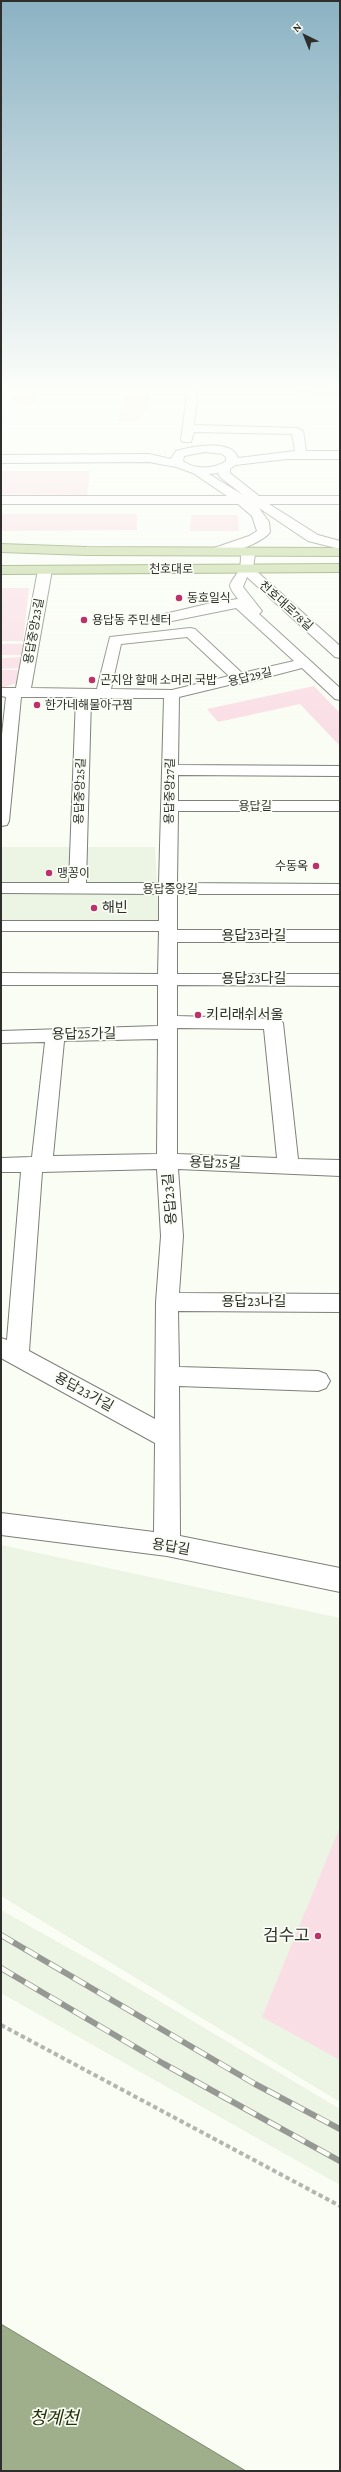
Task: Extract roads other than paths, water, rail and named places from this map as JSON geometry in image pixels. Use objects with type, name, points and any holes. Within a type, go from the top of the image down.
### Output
[{"type":"main road","name":"천호대로","points":[[1,548],[340,552]]},
{"type":"main road","name":"천호대로","points":[[1,570],[340,568]]},
{"type":"street","points":[[251,503],[269,509],[314,538],[340,544]]},
{"type":"street","points":[[256,505],[284,503]]},
{"type":"street","points":[[219,551],[254,539],[264,532],[264,526],[256,505]]},
{"type":"street","points":[[248,552],[246,568],[236,582],[236,587],[255,608],[257,618]]},
{"type":"street","name":"천호대로78길","points":[[246,568],[340,654]]},
{"type":"street","name":"용답중앙23길","points":[[1,821],[12,692],[45,570]]},
{"type":"street","points":[[157,620],[211,607],[239,603],[306,663],[340,696]]},
{"type":"street","points":[[103,693],[116,640],[190,632],[241,680]]},
{"type":"street","name":"용답29길","points":[[12,692],[172,694],[241,680],[306,663]]},
{"type":"street","name":"용답중앙25길","points":[[77,889],[84,693]]},
{"type":"street","name":"용답중앙27길","points":[[168,889],[172,694]]},
{"type":"street","points":[[170,770],[340,771]]},
{"type":"street","name":"용답길","points":[[170,806],[340,806]]},
{"type":"street","name":"용답중앙길","points":[[1,888],[340,889]]},
{"type":"street","name":"용답23길","points":[[167,1545],[167,1302],[172,1236],[168,1162],[168,889]]},
{"type":"street","points":[[1,926],[168,931]]},
{"type":"street","name":"용답23라길","points":[[168,931],[340,936]]},
{"type":"street","points":[[1,979],[168,979]]},
{"type":"street","name":"용답23다길","points":[[168,979],[340,980]]},
{"type":"street","points":[[168,1027],[273,1023],[288,1165]]},
{"type":"street","name":"용답25가길","points":[[1,1038],[168,1027]]},
{"type":"street","points":[[9,1352],[55,1035]]},
{"type":"street","name":"용답25길","points":[[1,1165],[168,1162],[340,1168]]},
{"type":"street","name":"용답23나길","points":[[167,1302],[340,1303]]},
{"type":"street","name":"용답23가길","points":[[9,1352],[167,1438]]},
{"type":"street","points":[[167,1376],[318,1381]]},
{"type":"street","name":"용답길","points":[[1,1524],[167,1545],[340,1580]]},
{"type":"water","name":"청계천","points":[[1,2324],[246,2471],[1,2471]]},
{"type":"railway","points":[[1,1935],[255,2084],[340,2129]]},
{"type":"railway","points":[[1,1968],[164,2064],[340,2161]]},
{"type":"place","name":"동호일식","points":[[179,598]]},
{"type":"place","name":"용답동 주민센터","points":[[84,620]]},
{"type":"place","name":"곤지암 할매 소머리 국밥","points":[[92,680]]},
{"type":"place","name":"한가네해물아구찜","points":[[37,705]]},
{"type":"place","name":"수동옥","points":[[316,866]]},
{"type":"place","name":"맹꽁이","points":[[49,873]]},
{"type":"place","name":"해빈","points":[[94,908]]},
{"type":"place","name":"키리래쉬서울","points":[[198,1015]]},
{"type":"place","name":"검수고","points":[[318,1936]]}]
